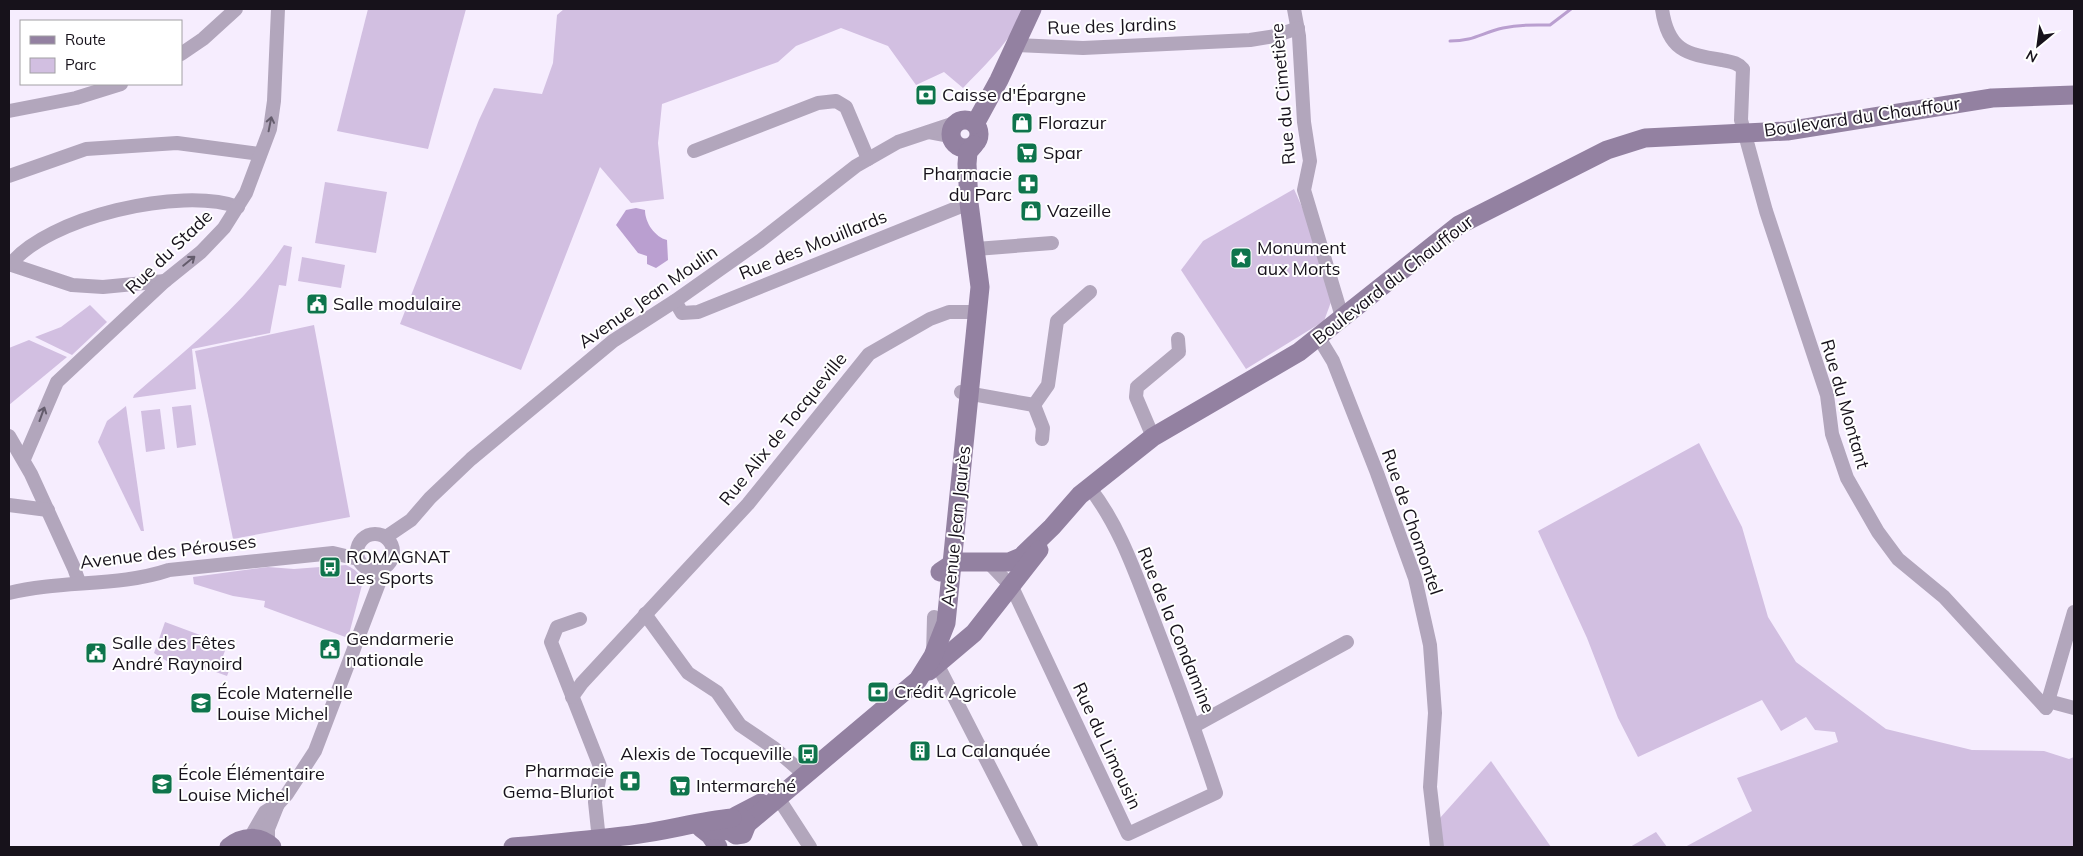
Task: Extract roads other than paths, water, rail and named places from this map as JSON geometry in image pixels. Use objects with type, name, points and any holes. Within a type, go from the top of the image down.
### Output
[{"type":"main road","points":[[1015,49],[1032,9]]},
{"type":"main road","name":"Avenue Jean Jaurès","points":[[974,312],[967,203],[960,138],[979,134],[975,124],[1015,49]]},
{"type":"main road","name":"Boulevard du Chauffour","points":[[1052,527],[1089,487],[1153,437],[1300,352],[1343,320],[1459,225],[1607,150],[1645,138],[1787,131],[1992,98],[2074,95]]},
{"type":"main road","name":"Avenue Jean Jaurès","points":[[946,568],[974,312],[980,287],[976,249],[967,203]]},
{"type":"main road","name":"Avenue Jean Jaurès","points":[[946,568],[956,534],[965,393]]},
{"type":"main road","points":[[974,633],[955,628],[940,620],[946,568],[988,562],[1008,562],[1020,557],[1052,527]]},
{"type":"main road","name":"Avenue Jean Jaurès","points":[[735,831],[777,796],[904,679],[930,659],[974,633],[1012,587],[1038,551],[1052,527]]},
{"type":"main road","points":[[956,534],[988,562]]},
{"type":"main road","name":"Avenue Jean Jaurès","points":[[802,773],[918,680],[930,659],[940,620]]},
{"type":"main road","points":[[513,847],[599,840],[676,828],[703,820],[735,831]]},
{"type":"main road","points":[[676,828],[735,831]]},
{"type":"main road","points":[[701,828],[710,835],[718,847]]},
{"type":"main road","points":[[229,847],[242,839],[250,838],[270,845]]},
{"type":"street","points":[[182,53],[203,39],[236,9]]},
{"type":"street","name":"Rue du Stade","points":[[24,459],[57,382],[165,281],[201,252],[224,228],[246,193],[270,129],[274,102],[278,9]]},
{"type":"street","name":"Rue du Cimetière","points":[[1294,9],[1298,28],[1304,122],[1310,161],[1304,190],[1343,320]]},
{"type":"street","name":"Rue du Montant","points":[[1662,9],[1672,42],[1680,49],[1695,56],[1733,62],[1743,69],[1742,120],[1766,212],[1827,396],[1832,434],[1847,478],[1878,532],[1898,560],[1944,597],[2047,704]]},
{"type":"street","name":"Rue des Jardins","points":[[1015,49],[1083,48],[1250,40],[1275,36],[1298,28]]},
{"type":"street","points":[[9,111],[76,98],[118,85]]},
{"type":"street","points":[[694,150],[818,103],[836,101],[846,107],[868,159]]},
{"type":"street","name":"Avenue Jean Moulin","points":[[393,553],[411,520],[430,498],[471,459],[613,341],[675,302],[760,242],[868,159],[898,142],[926,131],[960,138]]},
{"type":"street","points":[[9,176],[86,149],[177,143],[260,154]]},
{"type":"street","points":[[165,281],[103,287],[72,285],[9,265],[18,254],[46,236],[83,220],[113,211],[149,204],[187,201],[224,202],[238,207]]},
{"type":"street","name":"Rue des Mouillards","points":[[675,302],[682,313],[698,312],[967,203]]},
{"type":"street","points":[[976,249],[1052,243]]},
{"type":"street","points":[[1034,405],[1048,385],[1057,321],[1090,292]]},
{"type":"street","name":"Rue Alix de Tocqueville","points":[[572,697],[582,683],[748,504],[869,354],[930,319],[949,312],[974,312]]},
{"type":"street","name":"Rue de Chomontel","points":[[1319,338],[1333,361],[1377,473],[1415,578],[1430,645],[1435,713],[1430,787],[1437,847]]},
{"type":"street","points":[[1153,437],[1136,397],[1137,387],[1173,359],[1179,352],[1178,339]]},
{"type":"street","points":[[965,393],[1034,405]]},
{"type":"street","points":[[1034,405],[1043,428],[1042,439]]},
{"type":"street","points":[[9,436],[24,459],[74,568],[78,582]]},
{"type":"street","name":"Rue de la Condamine","points":[[1089,487],[1105,508],[1130,562],[1194,726],[1216,793]]},
{"type":"street","points":[[9,504],[48,510]]},
{"type":"street","name":"Avenue Jean Moulin","points":[[386,538],[411,520]]},
{"type":"street","points":[[270,845],[268,829],[278,804],[299,776],[318,744],[379,584],[382,568],[391,560],[393,553],[392,544],[386,538],[374,534],[368,535],[359,542],[357,554],[363,564],[371,602]]},
{"type":"street","name":"Avenue des Pérouses","points":[[9,593],[27,588],[333,553],[345,546],[359,542]]},
{"type":"street","name":"Avenue des Pérouses","points":[[333,553],[363,564]]},
{"type":"street","points":[[988,562],[1012,587]]},
{"type":"street","points":[[363,564],[382,568]]},
{"type":"street","name":"Rue du Limousin","points":[[1012,587],[1128,834],[1216,793]]},
{"type":"street","points":[[2074,612],[2047,704],[2074,708]]},
{"type":"street","points":[[645,614],[688,673],[710,686],[740,725],[774,748],[802,773]]},
{"type":"street","points":[[580,618],[557,627],[551,642],[601,770],[595,802],[599,840]]},
{"type":"street","points":[[1194,726],[1347,642]]},
{"type":"street","points":[[930,659],[1031,847]]},
{"type":"street","points":[[777,796],[810,847]]},
{"type":"street","points":[[250,838],[265,812],[278,804]]},
{"type":"waterway","points":[[1450,41],[1472,38],[1510,27],[1550,25],[1571,9]]},
{"type":"place","name":"Caisse d'Épargne","points":[[926,95]]},
{"type":"place","name":"Florazur","points":[[1022,123]]},
{"type":"place","name":"Spar","points":[[1027,153]]},
{"type":"place","name":"Pharmacie du Parc","points":[[1028,184]]},
{"type":"place","name":"Vazeille","points":[[1031,211]]},
{"type":"place","name":"Monument aux Morts","points":[[1241,258]]},
{"type":"place","name":"Salle modulaire","points":[[317,304]]},
{"type":"place","name":"ROMAGNAT Les Sports","points":[[330,567]]},
{"type":"place","name":"Gendarmerie nationale","points":[[330,649]]},
{"type":"place","name":"Salle des Fêtes André Raynoird","points":[[96,653]]},
{"type":"place","name":"Crédit Agricole","points":[[878,692]]},
{"type":"place","name":"École Maternelle Louise Michel","points":[[201,703]]},
{"type":"place","name":"La Calanquée","points":[[920,751]]},
{"type":"place","name":"Alexis de Tocqueville","points":[[808,754]]},
{"type":"place","name":"Pharmacie Gema-Bluriot","points":[[630,781]]},
{"type":"place","name":"École Élémentaire Louise Michel","points":[[162,784]]},
{"type":"place","name":"Intermarché","points":[[680,786]]}]
